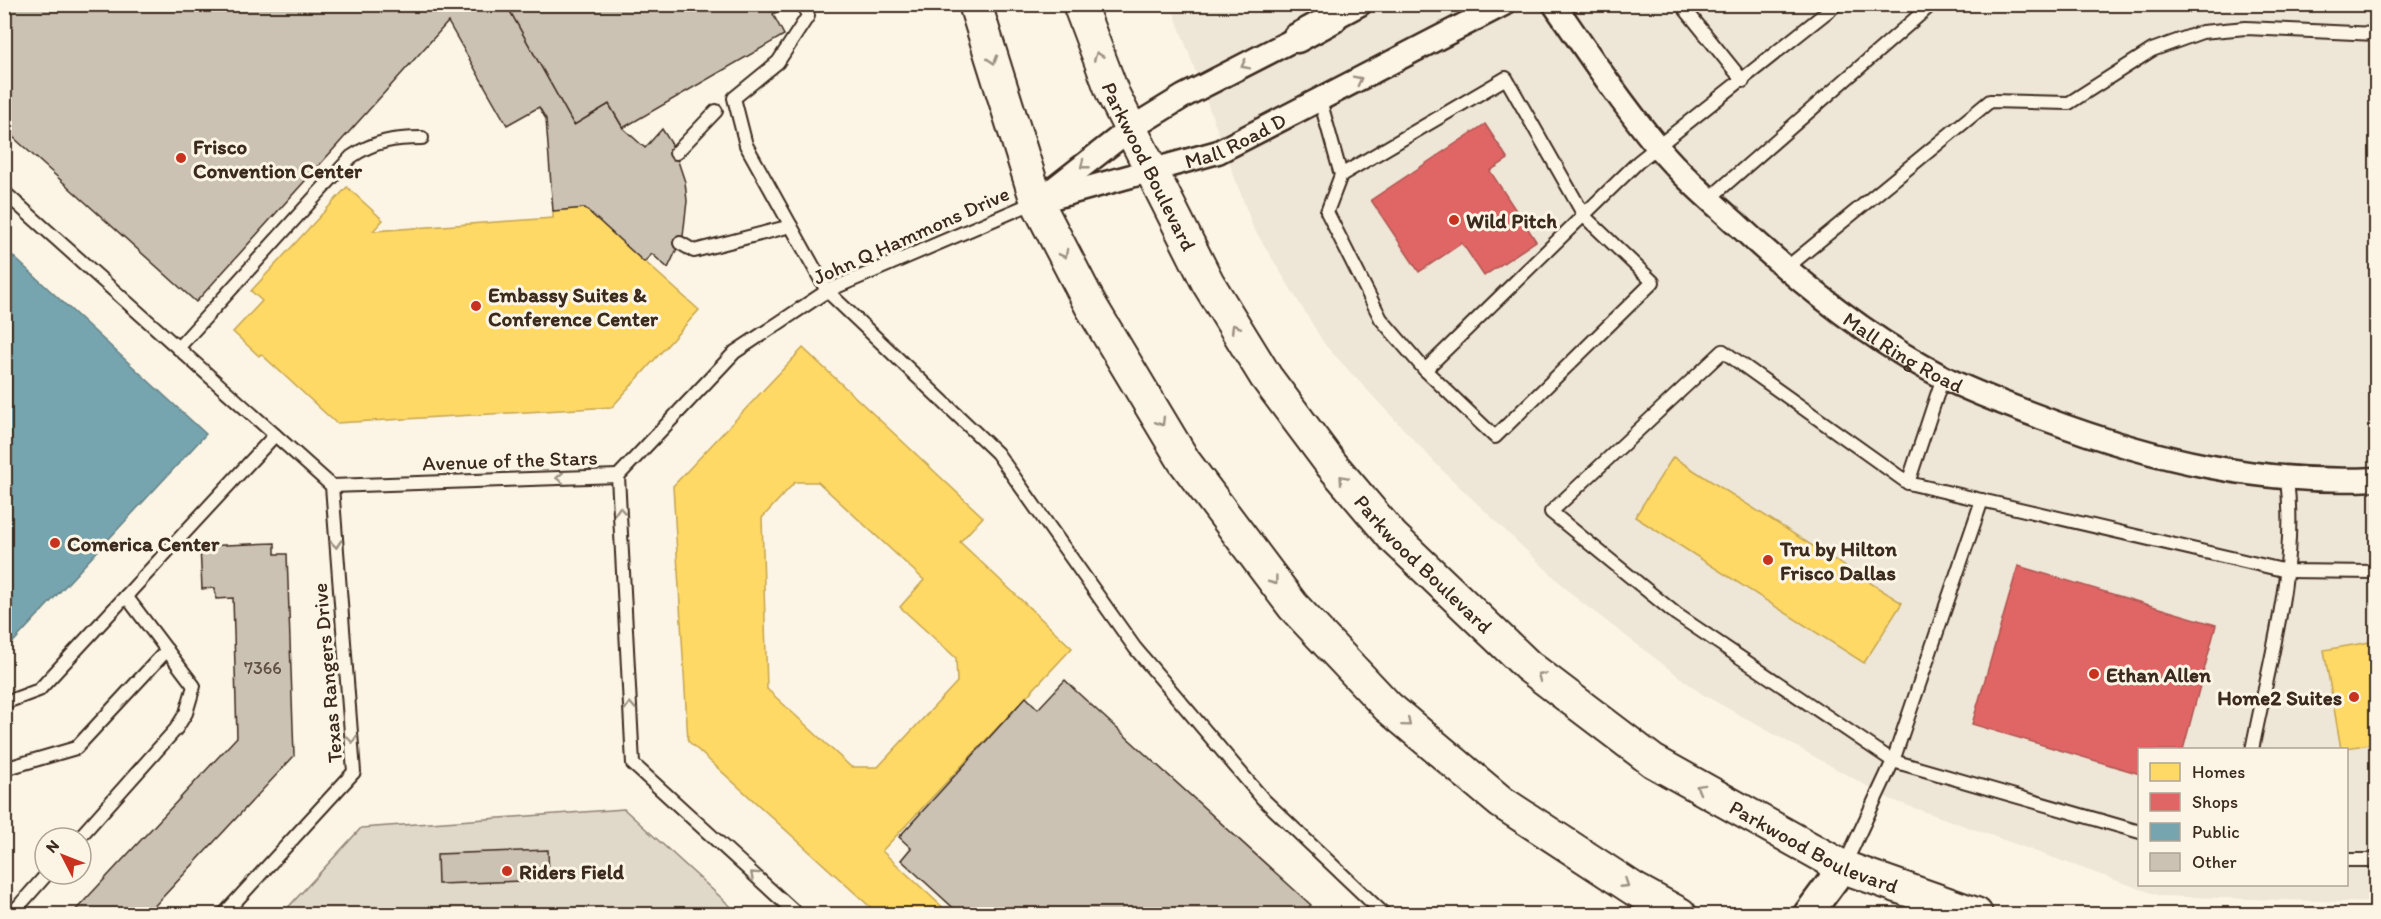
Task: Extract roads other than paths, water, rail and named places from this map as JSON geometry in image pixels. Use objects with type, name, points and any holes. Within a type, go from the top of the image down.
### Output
[{"type":"main road","points":[[975,4],[1036,202],[1091,306],[1184,461],[1293,606],[1388,707],[1501,802],[1634,890],[1680,915]]},
{"type":"main road","name":"Parkwood Boulevard","points":[[1079,4],[1113,94],[1208,283],[1266,377],[1331,464],[1392,536],[1528,666],[1653,761],[1843,867],[1976,915]]},
{"type":"street","points":[[1036,202],[1130,129],[1184,96],[1297,38],[1328,12],[1360,4]]},
{"type":"street","name":"Mall Road D","points":[[1036,202],[1218,152],[1504,4]]},
{"type":"street","name":"Mall Ring Road","points":[[1554,4],[1658,147],[1709,199],[1785,269],[1859,324],[1942,377],[1985,397],[2105,442],[2164,459],[2287,480],[2376,479]]},
{"type":"street","points":[[1808,915],[1843,867]]},
{"type":"street","points":[[1829,915],[1843,867]]},
{"type":"lane","points":[[803,4],[808,16],[778,63],[734,98],[746,145],[827,291],[997,453],[1134,648],[1263,799],[1378,912]]},
{"type":"lane","points":[[1681,4],[1743,81]]},
{"type":"lane","points":[[1425,370],[1585,217],[1638,162],[1743,81],[1837,4]]},
{"type":"lane","points":[[1709,199],[1932,4]]},
{"type":"lane","points":[[1785,269],[1990,101],[2069,102],[2152,50],[2202,32],[2247,28],[2376,34]]},
{"type":"lane","points":[[1320,100],[1341,175],[1327,212],[1381,319],[1425,370],[1495,437],[1653,282],[1585,217],[1506,78],[1341,175]]},
{"type":"lane","points":[[676,153],[716,111]]},
{"type":"lane","points":[[178,348],[351,157],[368,146],[395,138],[422,138]]},
{"type":"lane","points":[[4,192],[332,486]]},
{"type":"lane","name":"John Q Hammons Drive","points":[[618,476],[735,352],[827,291],[1036,202]]},
{"type":"lane","points":[[680,243],[694,251],[791,226]]},
{"type":"lane","points":[[2138,832],[1893,761],[1676,614],[1551,512],[1723,351],[1908,483],[2287,571],[2376,572]]},
{"type":"lane","points":[[1908,483],[1942,377]]},
{"type":"lane","points":[[4,703],[39,690],[275,435]]},
{"type":"lane","name":"Avenue of the Stars","points":[[332,486],[618,476],[633,765],[797,915]]},
{"type":"lane","points":[[2252,748],[2287,571],[2289,502],[2287,480]]},
{"type":"lane","name":"Texas Rangers Drive","points":[[224,915],[354,772],[332,486]]},
{"type":"lane","points":[[1843,867],[1893,761],[1982,500]]},
{"type":"lane","points":[[90,826],[176,729],[186,713],[194,686],[126,596]]},
{"type":"lane","points":[[4,769],[76,748],[167,650]]},
{"type":"lane","points":[[2348,860],[2376,860]]},
{"type":"lane","points":[[4,913],[17,908],[36,886]]},
{"type":"place","name":"Frisco Convention Center","points":[[181,158]]},
{"type":"place","name":"Wild Pitch","points":[[1454,220]]},
{"type":"place","name":"Embassy Suites & Conference Center","points":[[476,306]]},
{"type":"place","name":"Comerica Center","points":[[55,543]]},
{"type":"place","name":"Tru by Hilton Frisco Dallas","points":[[1768,560]]},
{"type":"place","name":"Ethan Allen","points":[[2094,674]]},
{"type":"place","name":"Home2 Suites","points":[[2354,697]]},
{"type":"place","name":"Riders Field","points":[[507,871]]}]
